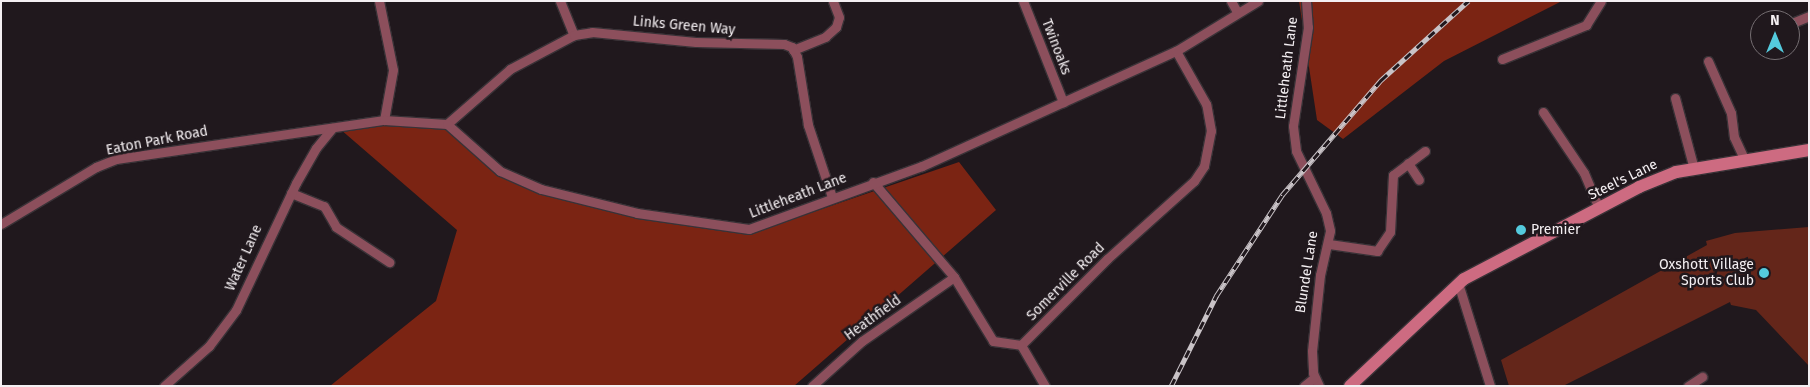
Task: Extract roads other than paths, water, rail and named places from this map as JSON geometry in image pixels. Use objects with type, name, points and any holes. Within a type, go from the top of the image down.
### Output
[{"type":"street","points":[[379,1],[393,70],[384,120]]},
{"type":"street","points":[[560,1],[574,35]]},
{"type":"street","points":[[832,197],[808,125],[794,50],[826,37],[836,27],[839,17],[833,1]]},
{"type":"street","name":"Twinoaks","points":[[1023,1],[1063,102]]},
{"type":"street","points":[[1231,1],[1237,12]]},
{"type":"street","name":"Littleheath Lane","points":[[447,124],[500,171],[541,189],[637,213],[749,229],[873,182],[922,166],[1176,51],[1237,12],[1258,1]]},
{"type":"street","name":"Littleheath Lane","points":[[1304,166],[1296,151],[1293,126],[1308,27],[1306,1]]},
{"type":"street","points":[[1502,59],[1586,25],[1601,1]]},
{"type":"street","name":"Links Green Way","points":[[447,124],[510,69],[574,35],[592,32],[696,42],[784,44],[794,50]]},
{"type":"street","name":"Somerville Road","points":[[1021,345],[1107,259],[1194,182],[1204,166],[1211,131],[1206,104],[1176,51]]},
{"type":"street","points":[[1708,61],[1730,113],[1734,137],[1744,160]]},
{"type":"street","points":[[1675,98],[1694,168]]},
{"type":"street","points":[[1543,112],[1584,173],[1599,208]]},
{"type":"street","points":[[332,128],[384,120],[447,124]]},
{"type":"street","name":"Water Lane","points":[[164,386],[209,346],[236,310],[291,193],[316,148],[332,128]]},
{"type":"street","name":"Eaton Park Road","points":[[1,224],[116,159],[332,128]]},
{"type":"street","points":[[1329,244],[1378,251],[1390,232],[1390,180],[1425,150]]},
{"type":"street","name":"Steel's Lane","points":[[1461,281],[1655,179],[1694,168],[1809,150]]},
{"type":"street","points":[[1408,163],[1420,180]]},
{"type":"street","name":"Blundel Lane","points":[[1304,166],[1329,220],[1329,244],[1320,275],[1312,351],[1317,382]]},
{"type":"street","points":[[873,182],[954,277],[993,341],[1021,345],[1045,386]]},
{"type":"street","points":[[291,193],[324,206],[336,227],[390,262]]},
{"type":"street","name":"Heathfield","points":[[812,386],[862,341],[954,277]]},
{"type":"street","points":[[1350,386],[1461,281],[1490,386]]},
{"type":"street","points":[[1688,386],[1702,377]]},
{"type":"street","points":[[1304,386],[1317,382]]},
{"type":"railway","points":[[1171,386],[1216,296],[1282,195],[1381,80],[1468,1]]},
{"type":"place","name":"Premier","points":[[1521,230]]},
{"type":"place","name":"Oxshott Village Sports Club","points":[[1764,273]]}]
